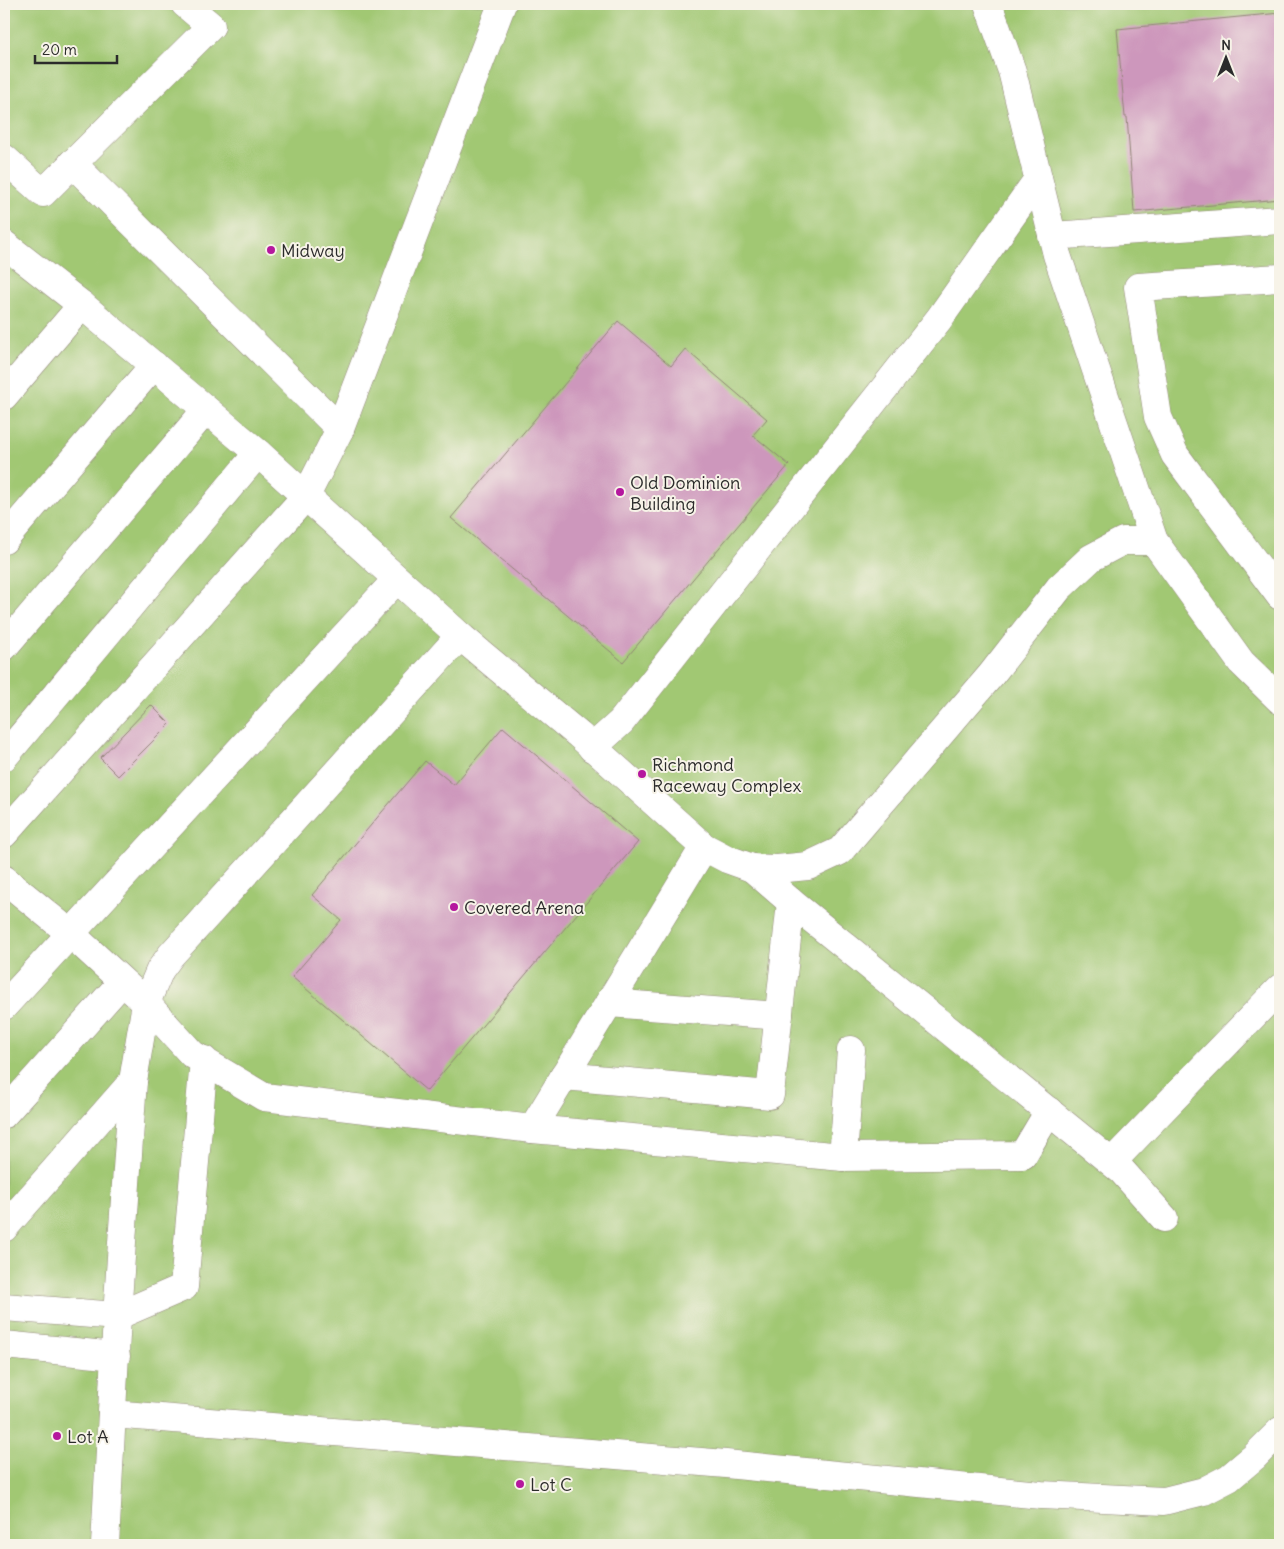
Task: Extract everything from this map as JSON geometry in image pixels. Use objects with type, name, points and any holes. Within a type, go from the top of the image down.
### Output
[{"type":"street","points":[[4,158],[43,193],[211,26],[184,4]]},
{"type":"street","points":[[4,834],[306,496],[340,429],[502,4]]},
{"type":"street","points":[[988,4],[1012,70],[1057,255],[1154,541],[1241,662],[1280,700]]},
{"type":"street","points":[[72,163],[340,429]]},
{"type":"street","points":[[592,748],[621,722],[939,319],[1038,179]]},
{"type":"street","points":[[1052,236],[1280,220]]},
{"type":"street","points":[[4,244],[82,305],[258,453],[460,636],[592,748],[704,847],[727,859],[752,868],[777,870],[808,866],[840,851],[991,675],[1059,588],[1091,558],[1123,541],[1154,541]]},
{"type":"street","points":[[1280,278],[1138,287],[1158,417],[1175,455],[1280,596]]},
{"type":"street","points":[[4,396],[82,305]]},
{"type":"street","points":[[4,540],[154,365]]},
{"type":"street","points":[[4,646],[206,410]]},
{"type":"street","points":[[4,757],[258,453]]},
{"type":"street","points":[[4,1006],[397,579]]},
{"type":"street","points":[[105,1545],[117,1316],[133,1081],[146,1003],[160,970],[171,955],[460,636]]},
{"type":"street","points":[[532,1129],[704,847]]},
{"type":"street","points":[[752,868],[791,902],[1112,1162],[1164,1218]]},
{"type":"street","points":[[5,882],[70,933],[146,1003],[192,1054],[264,1097],[532,1129],[843,1158],[1023,1155],[1049,1112]]},
{"type":"street","points":[[564,1076],[770,1096],[791,902]]},
{"type":"street","points":[[4,1114],[122,982]]},
{"type":"street","points":[[1112,1162],[1280,988]]},
{"type":"street","points":[[609,1002],[778,1016]]},
{"type":"street","points":[[843,1158],[851,1050]]},
{"type":"street","points":[[4,1307],[117,1316],[184,1287],[204,1060]]},
{"type":"street","points":[[4,1228],[133,1081]]},
{"type":"street","points":[[4,1345],[116,1356]]},
{"type":"street","points":[[112,1414],[726,1464],[1041,1495],[1164,1501],[1204,1491],[1229,1478],[1254,1457],[1280,1430]]},
{"type":"green space","name":"Richmond Raceway Complex","points":[[4,4],[1280,4],[1280,1545],[4,1545]]},
{"type":"building","points":[[1280,13],[1280,199],[1134,212],[1127,117],[1125,117],[1117,29]]},
{"type":"building","name":"Old Dominion Building","points":[[618,321],[671,366],[685,349],[767,419],[753,435],[789,465],[623,662],[451,518]]},
{"type":"building","points":[[151,705],[170,724],[118,776],[100,758]]},
{"type":"building","name":"Covered Arena","points":[[503,727],[638,842],[427,1091],[292,977],[341,920],[312,895],[425,761],[454,785]]},
{"type":"place","name":"Midway","points":[[271,250]]},
{"type":"place","name":"Old Dominion Building","points":[[620,492]]},
{"type":"place","name":"Richmond Raceway Complex","points":[[642,774]]},
{"type":"place","name":"Covered Arena","points":[[454,907]]},
{"type":"place","name":"Lot A","points":[[57,1436]]},
{"type":"place","name":"Lot C","points":[[520,1484]]}]
